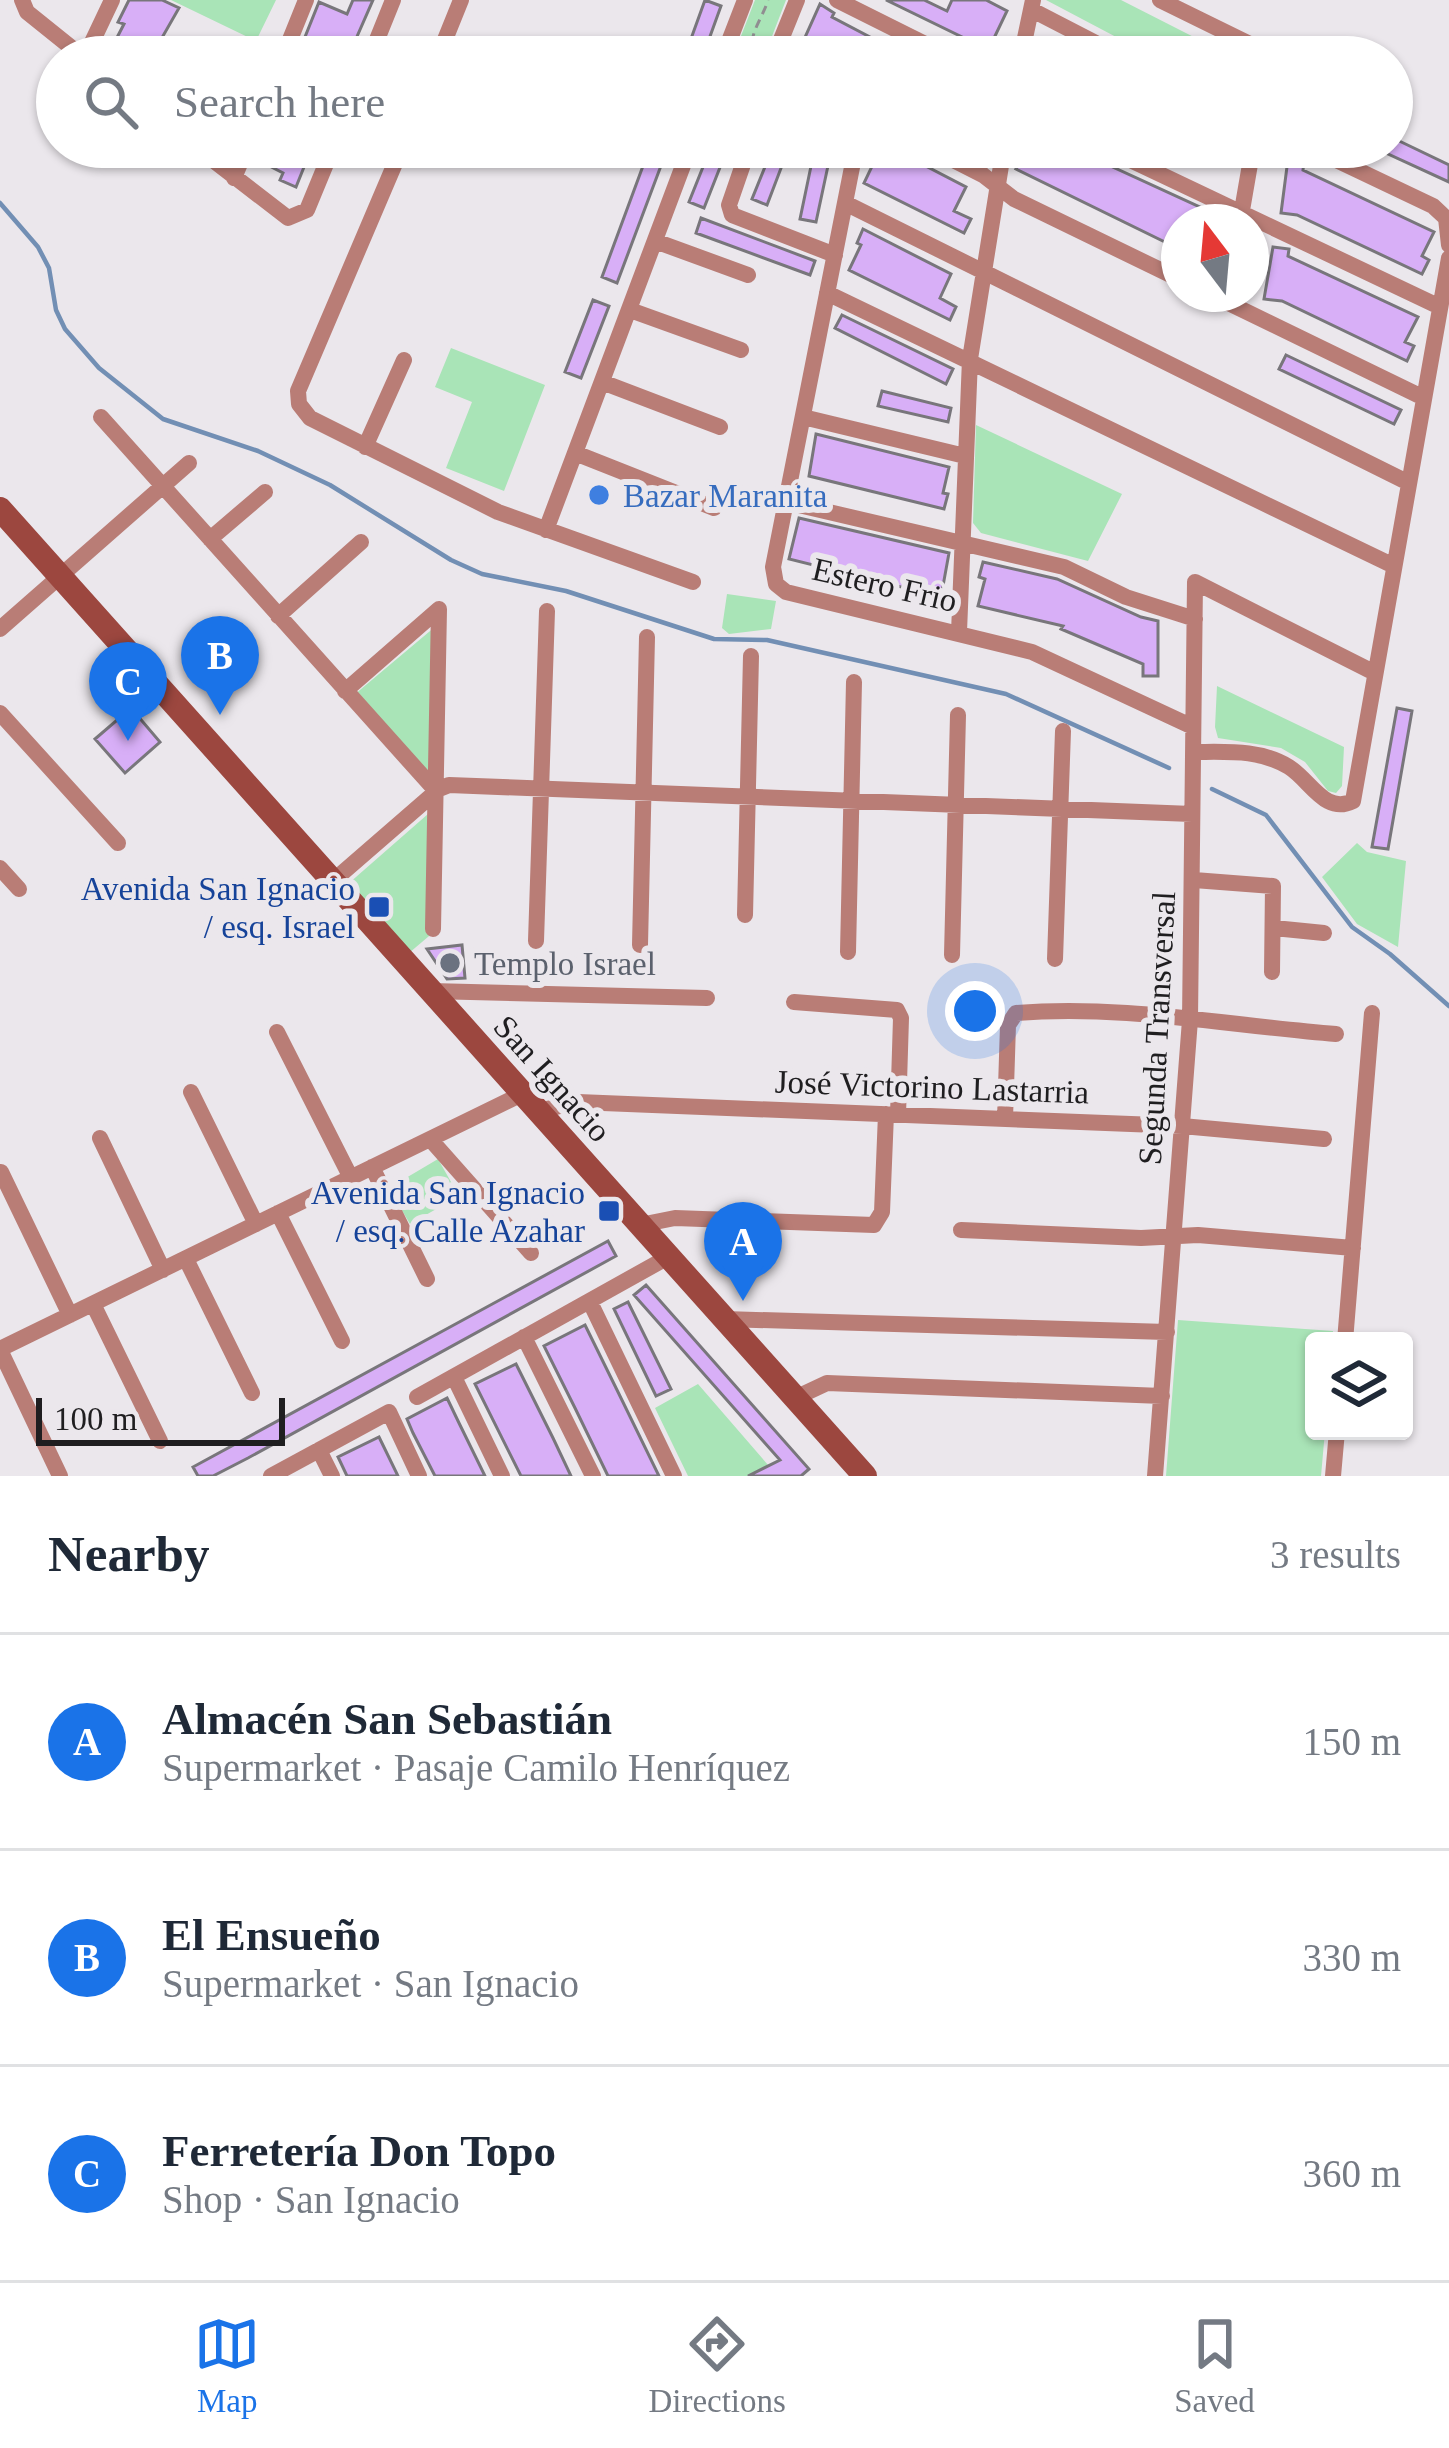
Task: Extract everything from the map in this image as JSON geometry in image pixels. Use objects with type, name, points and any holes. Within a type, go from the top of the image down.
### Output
[{"type":"main road","name":"San Ignacio","points":[[0,509],[670,1256],[856,1473]]},
{"type":"street","points":[[94,36],[112,0]]},
{"type":"street","points":[[291,36],[306,0]]},
{"type":"street","points":[[378,36],[393,0]]},
{"type":"street","points":[[446,36],[461,0]]},
{"type":"street","points":[[731,36],[745,0]]},
{"type":"street","points":[[782,36],[797,0]]},
{"type":"street","points":[[837,0],[909,36]]},
{"type":"street","points":[[1160,0],[1231,36]]},
{"type":"street","points":[[22,3],[60,36]]},
{"type":"street","points":[[1026,36],[1033,5],[1087,36]]},
{"type":"street","points":[[222,168],[282,216],[295,217],[310,204],[325,168]]},
{"type":"street","points":[[234,178],[238,168]]},
{"type":"street","points":[[393,168],[301,385],[298,404],[310,418],[449,490],[693,582]]},
{"type":"street","points":[[546,530],[682,168]]},
{"type":"street","points":[[742,168],[729,205],[732,215],[835,255]]},
{"type":"street","name":"Estero Frio","points":[[852,168],[773,571],[776,584],[786,592],[1042,655],[1193,728]]},
{"type":"street","points":[[967,168],[1014,199],[1161,270]]},
{"type":"street","points":[[958,632],[970,358],[1001,168]]},
{"type":"street","points":[[1144,168],[1214,204]]},
{"type":"street","points":[[1243,204],[1249,168]]},
{"type":"street","points":[[1353,168],[1433,206],[1447,218],[1449,244]]},
{"type":"street","points":[[845,203],[1409,483]]},
{"type":"street","points":[[1269,231],[1440,307]]},
{"type":"street","points":[[656,241],[748,275]]},
{"type":"street","points":[[1192,752],[1267,757],[1304,778],[1328,802],[1348,805],[1353,801],[1449,258]]},
{"type":"street","points":[[827,293],[1394,566]]},
{"type":"street","points":[[629,310],[741,350]]},
{"type":"street","points":[[1251,312],[1424,398]]},
{"type":"street","points":[[365,447],[404,361]]},
{"type":"street","points":[[602,382],[720,427]]},
{"type":"street","points":[[100,417],[436,791]]},
{"type":"street","points":[[803,417],[965,456]]},
{"type":"street","points":[[575,454],[714,508]]},
{"type":"street","points":[[0,629],[189,464]]},
{"type":"street","points":[[210,539],[266,491]]},
{"type":"street","points":[[786,502],[1064,567],[1150,607],[1195,619]]},
{"type":"street","points":[[278,616],[361,542]]},
{"type":"street","name":"Segunda Transversal","points":[[1155,1476],[1190,1020],[1195,582],[1376,673]]},
{"type":"street","points":[[345,691],[440,609],[433,929]]},
{"type":"street","points":[[536,941],[547,611]]},
{"type":"street","points":[[640,945],[647,637]]},
{"type":"street","points":[[745,915],[751,656]]},
{"type":"street","points":[[848,952],[854,682]]},
{"type":"street","points":[[0,713],[118,843]]},
{"type":"street","points":[[952,956],[958,715]]},
{"type":"street","points":[[1055,959],[1063,730]]},
{"type":"street","points":[[333,881],[436,791],[455,785],[1192,814]]},
{"type":"street","points":[[0,868],[19,889]]},
{"type":"street","points":[[1194,880],[1274,886],[1272,972]]},
{"type":"street","points":[[1274,928],[1324,933]]},
{"type":"street","points":[[431,991],[707,998]]},
{"type":"street","points":[[640,1225],[676,1218],[874,1225],[882,1212],[901,1018],[897,1010],[794,1002]]},
{"type":"street","points":[[1005,1120],[1011,1016],[1021,1012],[1190,1020],[1336,1034]]},
{"type":"street","points":[[1346,1332],[1372,1013]]},
{"type":"street","points":[[277,1032],[350,1178]]},
{"type":"street","points":[[191,1092],[256,1224]]},
{"type":"street","name":"José Victorino Lastarria","points":[[0,1350],[430,1139],[530,1102],[1182,1126],[1324,1139]]},
{"type":"street","points":[[100,1138],[163,1270]]},
{"type":"street","points":[[430,1139],[531,1252]]},
{"type":"street","points":[[372,1167],[427,1279]]},
{"type":"street","points":[[1,1172],[70,1315]]},
{"type":"street","points":[[278,1213],[342,1341]]},
{"type":"street","points":[[961,1230],[1353,1248]]},
{"type":"street","points":[[417,1397],[670,1256]]},
{"type":"street","points":[[186,1258],[252,1394]]},
{"type":"street","points":[[590,1302],[674,1476]]},
{"type":"street","points":[[93,1304],[160,1441]]},
{"type":"street","points":[[724,1319],[1167,1332]]},
{"type":"street","points":[[524,1337],[593,1476]]},
{"type":"street","points":[[0,1350],[60,1476]]},
{"type":"street","points":[[454,1377],[502,1476]]},
{"type":"street","points":[[795,1399],[827,1383],[1162,1396]]},
{"type":"street","points":[[271,1476],[389,1412],[419,1476]]},
{"type":"street","points":[[1333,1476],[1336,1440]]},
{"type":"street","points":[[319,1450],[332,1476]]},
{"type":"path","points":[[755,36],[768,0]]},
{"type":"green space","points":[[171,0],[276,0],[258,36],[246,36]]},
{"type":"green space","points":[[755,0],[786,0],[772,36],[741,36]]},
{"type":"green space","points":[[1046,0],[1121,0],[1192,36],[1114,36]]},
{"type":"green space","points":[[451,348],[545,385],[504,491],[446,468],[472,402],[435,387]]},
{"type":"green space","points":[[976,425],[1122,494],[1088,561],[981,533],[973,523]]},
{"type":"green space","points":[[727,594],[776,601],[771,629],[729,634],[722,628]]},
{"type":"green space","points":[[436,626],[428,780],[354,695]]},
{"type":"green space","points":[[1217,686],[1344,747],[1342,786],[1336,793],[1328,791],[1305,762],[1281,748],[1218,738]]},
{"type":"green space","points":[[428,814],[435,931],[409,953],[348,884]]},
{"type":"green space","points":[[1357,843],[1367,852],[1406,861],[1398,947],[1357,924],[1322,877]]},
{"type":"green space","points":[[438,1159],[459,1196],[410,1224],[389,1188]]},
{"type":"green space","points":[[1178,1320],[1333,1331],[1305,1332],[1305,1440],[1324,1440],[1321,1476],[1166,1476]]},
{"type":"green space","points":[[698,1384],[768,1465],[747,1476],[688,1476],[655,1408]]},
{"type":"building","points":[[129,0],[162,0],[179,8],[163,36],[118,36],[124,24],[118,22]]},
{"type":"building","points":[[353,0],[373,0],[357,36],[305,36],[319,2],[347,14]]},
{"type":"building","points":[[705,0],[721,6],[710,36],[692,36]]},
{"type":"building","points":[[886,0],[924,0],[947,11],[952,0],[986,0],[1007,11],[995,36],[960,36]]},
{"type":"building","points":[[820,4],[834,13],[832,17],[868,36],[806,36]]},
{"type":"building","points":[[1413,148],[1449,165],[1449,182],[1413,165]]},
{"type":"building","points":[[273,168],[304,168],[296,187],[280,180],[283,173]]},
{"type":"building","points":[[642,168],[660,168],[617,283],[602,277]]},
{"type":"building","points":[[703,168],[720,168],[704,208],[689,202]]},
{"type":"building","points":[[765,168],[781,168],[767,205],[752,199]]},
{"type":"building","points":[[811,168],[828,168],[816,222],[800,219]]},
{"type":"building","points":[[871,168],[929,168],[966,187],[954,211],[971,219],[964,233],[864,183]]},
{"type":"building","points":[[1115,168],[1193,204],[1161,204],[1161,240],[1016,169]]},
{"type":"building","points":[[1287,168],[1303,168],[1434,232],[1422,256],[1429,260],[1422,274],[1297,215],[1281,213]]},
{"type":"building","points":[[701,218],[815,261],[810,275],[696,233]]},
{"type":"building","points":[[863,229],[951,274],[940,298],[956,307],[950,320],[849,270]]},
{"type":"building","points":[[1273,247],[1289,249],[1288,256],[1418,317],[1405,342],[1414,346],[1407,361],[1282,301],[1269,300]]},
{"type":"building","points":[[593,300],[609,306],[581,378],[565,372]]},
{"type":"building","points":[[842,315],[953,369],[946,384],[835,328]]},
{"type":"building","points":[[1286,355],[1401,410],[1394,424],[1279,369]]},
{"type":"building","points":[[882,391],[951,408],[948,422],[878,406]]},
{"type":"building","points":[[816,434],[949,467],[944,509],[809,476]]},
{"type":"building","points":[[799,518],[949,553],[941,597],[789,559]]},
{"type":"building","points":[[983,562],[1057,579],[1158,621],[1158,676],[1143,676],[1143,664],[1061,629],[1063,626],[978,606],[985,579],[979,577]]},
{"type":"building","points":[[131,708],[160,742],[125,773],[95,739]]},
{"type":"building","points":[[1397,708],[1412,711],[1388,849],[1372,847]]},
{"type":"building","name":"Templo Israel","points":[[462,945],[465,978],[447,979],[427,949]]},
{"type":"building","points":[[608,1241],[616,1256],[248,1458],[213,1476],[198,1476],[193,1467]]},
{"type":"building","points":[[646,1285],[809,1469],[801,1476],[748,1476],[780,1460],[634,1295]]},
{"type":"building","points":[[628,1302],[671,1389],[656,1396],[614,1309]]},
{"type":"building","points":[[585,1325],[659,1476],[608,1476],[544,1346]]},
{"type":"building","points":[[516,1364],[571,1476],[521,1476],[475,1384]]},
{"type":"building","points":[[447,1398],[485,1476],[435,1476],[413,1433],[407,1419]]},
{"type":"building","points":[[379,1437],[398,1476],[347,1476],[338,1457]]},
{"type":"waterway","points":[[0,203],[38,247],[49,268],[56,310],[65,329],[99,368],[163,419],[258,451],[330,485],[451,560],[482,574],[566,591],[714,639],[767,640],[1006,694],[1169,768]]},
{"type":"waterway","points":[[1212,789],[1266,815],[1352,927],[1449,1006]]},
{"type":"place","name":"Bazar Maranita","points":[[599,495]]},
{"type":"place","name":"El Ensueño","points":[[220,715]]},
{"type":"place","name":"Ferretería Don Topo","points":[[128,741]]},
{"type":"place","name":"Avenida San Ignacio / esq. Israel","points":[[379,907]]},
{"type":"place","name":"Templo Israel","points":[[450,963]]},
{"type":"place","name":"Avenida San Ignacio / esq. Calle Azahar","points":[[609,1211]]},
{"type":"place","name":"Almacén San Sebastián","points":[[743,1301]]}]
